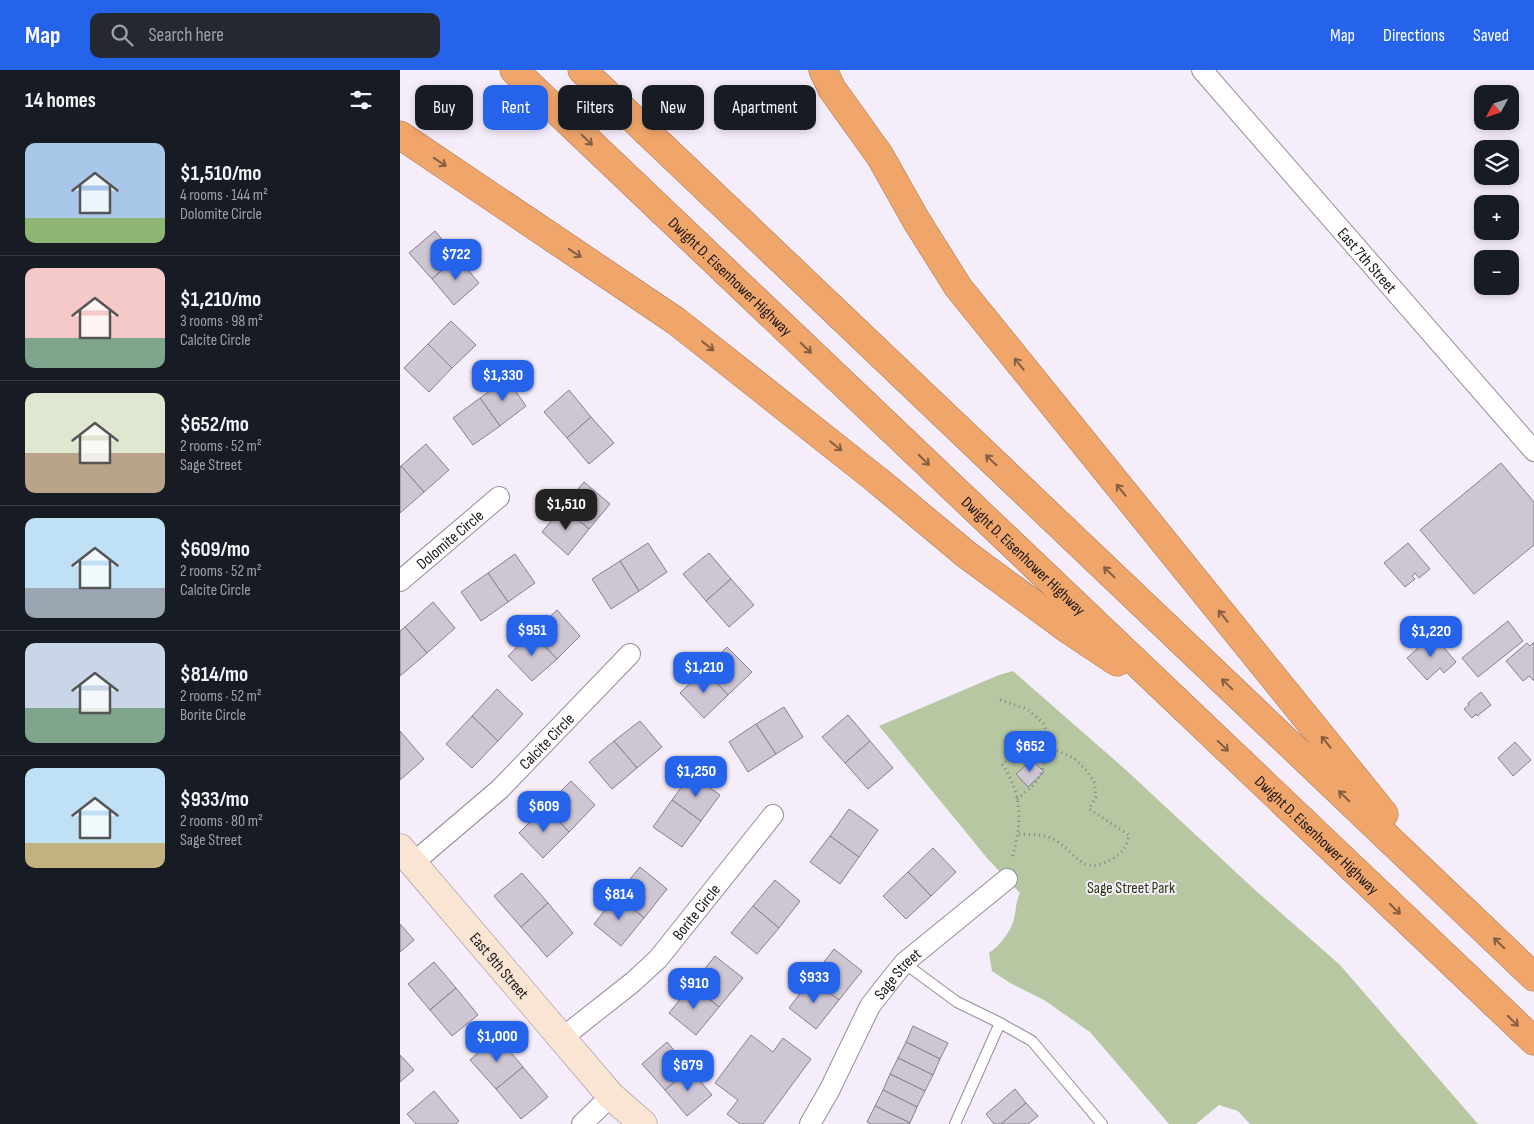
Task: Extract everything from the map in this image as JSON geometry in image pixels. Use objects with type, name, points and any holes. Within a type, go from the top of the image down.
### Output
[{"type":"highway","name":"Dwight D. Eisenhower Highway","points":[[514,70],[1534,1041]]},
{"type":"highway","points":[[582,70],[1534,977]]},
{"type":"highway","points":[[823,70],[832,89],[880,156],[926,237],[958,287],[977,312],[1456,902]]},
{"type":"highway","points":[[844,70],[880,156]]},
{"type":"highway","points":[[400,135],[676,321],[786,406],[967,555],[1010,588],[1069,630],[1163,688]]},
{"type":"street","name":"East 7th Street","points":[[1202,70],[1533,447]]},
{"type":"street","name":"Dolomite Circle","points":[[400,581],[499,497]]},
{"type":"street","name":"Calcite Circle","points":[[406,856],[500,789],[630,654]]},
{"type":"street","name":"Borite Circle","points":[[562,1038],[633,982],[658,959],[773,815]]},
{"type":"street","name":"East 9th Street","points":[[406,856],[611,1096],[643,1124]]},
{"type":"street","name":"Sage Street","points":[[810,1124],[830,1089],[870,1006],[904,963],[1007,879]]},
{"type":"street","points":[[582,1124],[611,1096]]},
{"type":"lane","points":[[904,963],[957,1002],[1032,1041],[1102,1124]]},
{"type":"lane","points":[[955,1124],[1000,1023]]},
{"type":"path","points":[[1000,700],[1027,709],[1044,724],[1051,748],[1044,759],[1044,769],[1034,786],[1017,799]]},
{"type":"path","points":[[1019,834],[1052,837],[1078,860],[1090,866],[1106,863],[1121,854],[1128,843],[1129,835],[1089,809],[1096,798],[1094,782],[1087,771],[1074,758],[1051,748]]},
{"type":"path","points":[[1007,879],[1019,834],[1020,809],[1012,778],[1002,764],[1012,758],[1031,753],[1044,759]]},
{"type":"green space","name":"Sage Street Park","points":[[1013,671],[1126,770],[1255,890],[1340,965],[1478,1124],[1250,1124],[1238,1111],[1219,1105],[1196,1124],[1169,1124],[1090,1032],[1044,1000],[1010,983],[992,971],[989,953],[999,944],[1010,929],[1014,921],[1020,893],[987,858],[879,726],[999,675]]},
{"type":"building","points":[[435,231],[457,257],[432,279],[409,253]]},
{"type":"building","points":[[457,257],[479,283],[454,305],[432,279]]},
{"type":"building","points":[[451,321],[476,345],[452,368],[428,344]]},
{"type":"building","points":[[428,344],[452,368],[429,392],[404,368]]},
{"type":"building","points":[[507,379],[526,406],[500,426],[480,398]]},
{"type":"building","points":[[569,390],[591,417],[567,438],[544,412]]},
{"type":"building","points":[[480,398],[500,426],[473,445],[453,418]]},
{"type":"building","points":[[591,417],[614,443],[589,464],[567,438]]},
{"type":"building","points":[[426,444],[449,470],[424,492],[401,466]]},
{"type":"building","points":[[1501,463],[1534,502],[1534,545],[1474,594],[1420,530]]},
{"type":"building","points":[[400,467],[424,492],[400,513]]},
{"type":"building","points":[[584,482],[610,504],[589,529],[563,507]]},
{"type":"building","points":[[563,507],[589,529],[568,555],[542,532]]},
{"type":"building","points":[[648,543],[667,572],[639,591],[620,561]]},
{"type":"building","points":[[1408,543],[1430,569],[1419,578],[1415,573],[1412,576],[1415,579],[1405,587],[1384,563]]},
{"type":"building","points":[[709,553],[731,579],[706,601],[683,574]]},
{"type":"building","points":[[515,554],[535,583],[508,602],[488,573]]},
{"type":"building","points":[[620,561],[639,591],[611,609],[592,579]]},
{"type":"building","points":[[488,573],[508,602],[481,621],[461,592]]},
{"type":"building","points":[[731,579],[754,605],[729,627],[706,601]]},
{"type":"building","points":[[433,602],[455,628],[427,653],[405,627]]},
{"type":"building","points":[[557,610],[580,636],[557,659],[532,633]]},
{"type":"building","points":[[1508,621],[1523,641],[1478,677],[1462,658]]},
{"type":"building","points":[[405,627],[427,653],[400,676],[400,631]]},
{"type":"building","points":[[532,633],[557,659],[532,681],[508,656]]},
{"type":"building","points":[[1433,635],[1456,662],[1444,673],[1440,668],[1427,680],[1407,658]]},
{"type":"building","points":[[1534,642],[1534,681],[1529,676],[1523,681],[1506,661],[1527,643],[1530,646]]},
{"type":"building","points":[[727,647],[752,672],[728,695],[704,670]]},
{"type":"building","points":[[704,670],[728,695],[704,718],[680,693]]},
{"type":"building","points":[[497,689],[523,714],[498,741],[472,716]]},
{"type":"building","points":[[1481,692],[1491,705],[1472,718],[1464,709]]},
{"type":"building","points":[[784,707],[803,737],[776,754],[756,724]]},
{"type":"building","points":[[848,715],[870,741],[845,763],[822,737]]},
{"type":"building","points":[[472,716],[498,741],[472,768],[446,744]]},
{"type":"building","points":[[640,721],[662,747],[637,768],[614,741]]},
{"type":"building","points":[[756,724],[776,754],[748,772],[729,742]]},
{"type":"building","points":[[400,731],[424,759],[400,780]]},
{"type":"building","points":[[614,741],[637,768],[612,789],[589,762]]},
{"type":"building","points":[[870,741],[893,768],[868,789],[845,763]]},
{"type":"building","points":[[1515,742],[1531,760],[1513,776],[1498,758]]},
{"type":"building","points":[[1032,760],[1044,772],[1028,787],[1016,774]]},
{"type":"building","points":[[691,774],[720,795],[701,821],[672,800]]},
{"type":"building","points":[[571,781],[595,805],[569,832],[545,807]]},
{"type":"building","points":[[672,800],[701,821],[682,847],[653,827]]},
{"type":"building","points":[[545,807],[569,832],[543,858],[519,833]]},
{"type":"building","points":[[849,809],[878,830],[859,857],[830,836]]},
{"type":"building","points":[[830,836],[859,857],[840,884],[810,862]]},
{"type":"building","points":[[933,848],[956,872],[931,896],[908,872]]},
{"type":"building","points":[[640,867],[667,889],[644,918],[617,895]]},
{"type":"building","points":[[908,872],[931,896],[906,919],[883,896]]},
{"type":"building","points":[[522,873],[548,903],[521,927],[494,896]]},
{"type":"building","points":[[775,880],[800,901],[779,928],[753,906]]},
{"type":"building","points":[[617,895],[644,918],[621,946],[594,924]]},
{"type":"building","points":[[548,903],[573,933],[547,957],[521,927]]},
{"type":"building","points":[[753,906],[779,928],[757,954],[731,933]]},
{"type":"building","points":[[400,924],[414,940],[400,952]]},
{"type":"building","points":[[834,949],[862,971],[839,1000],[811,979]]},
{"type":"building","points":[[715,956],[743,978],[719,1007],[692,985]]},
{"type":"building","points":[[434,962],[456,988],[430,1010],[408,984]]},
{"type":"building","points":[[811,979],[839,1000],[816,1029],[789,1008]]},
{"type":"building","points":[[692,985],[719,1007],[696,1035],[669,1013]]},
{"type":"building","points":[[456,988],[478,1015],[452,1036],[430,1010]]},
{"type":"building","points":[[913,1026],[948,1043],[940,1059],[906,1042]]},
{"type":"building","points":[[751,1035],[773,1052],[783,1038],[811,1059],[763,1124],[740,1124],[727,1114],[738,1100],[715,1083]]},
{"type":"building","points":[[497,1036],[523,1067],[496,1089],[470,1060]]},
{"type":"building","points":[[667,1042],[690,1069],[665,1090],[642,1064]]},
{"type":"building","points":[[906,1042],[940,1059],[933,1075],[898,1058]]},
{"type":"building","points":[[400,1055],[414,1070],[400,1082]]},
{"type":"building","points":[[898,1058],[933,1075],[925,1091],[890,1074]]},
{"type":"building","points":[[523,1067],[548,1097],[521,1119],[496,1089]]},
{"type":"building","points":[[690,1069],[712,1095],[687,1116],[665,1090]]},
{"type":"building","points":[[890,1074],[925,1091],[917,1107],[883,1090]]},
{"type":"building","points":[[1015,1089],[1026,1103],[1001,1124],[994,1124],[986,1114]]},
{"type":"building","points":[[883,1090],[917,1107],[910,1123],[875,1106]]},
{"type":"building","points":[[434,1091],[459,1121],[456,1124],[416,1124],[407,1114]]},
{"type":"building","points":[[1026,1103],[1038,1116],[1028,1124],[1001,1124]]},
{"type":"building","points":[[875,1106],[910,1123],[871,1124],[867,1122]]}]
